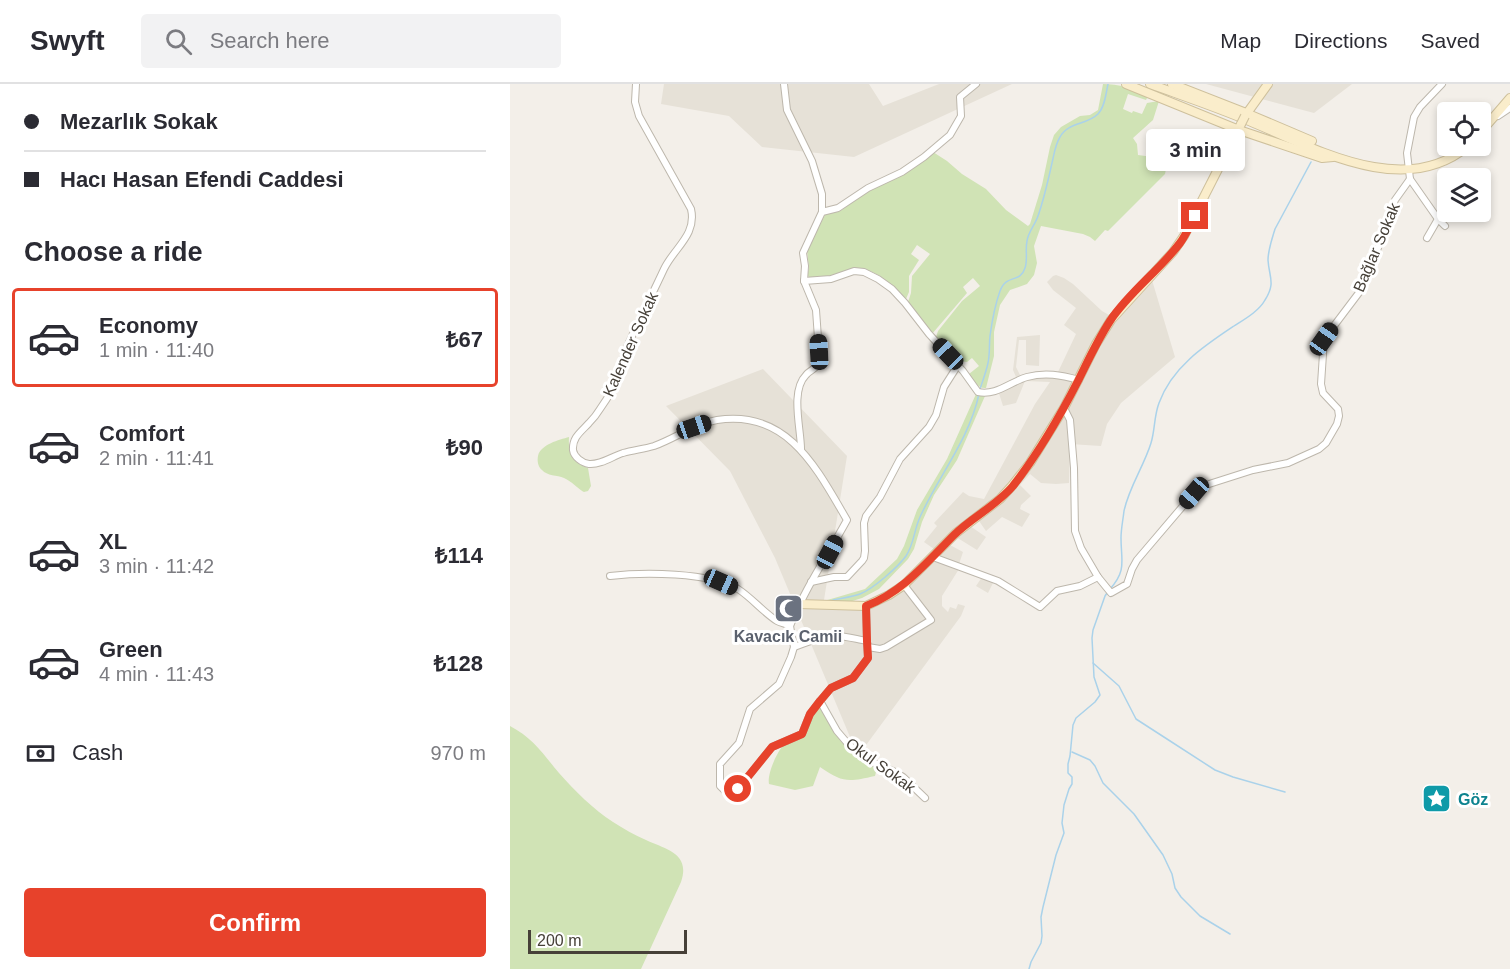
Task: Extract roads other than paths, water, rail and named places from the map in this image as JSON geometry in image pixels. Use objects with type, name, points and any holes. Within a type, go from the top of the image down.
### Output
[{"type":"main road","points":[[1125,84],[1327,147],[1334,156]]},
{"type":"main road","points":[[1150,84],[1352,162],[1394,169],[1409,175],[1452,156]]},
{"type":"main road","points":[[1172,84],[1322,158],[1334,156]]},
{"type":"main road","points":[[799,604],[866,606],[890,596],[956,533],[992,506],[1011,487],[1030,463],[1064,408],[1096,344],[1111,320],[1167,259],[1184,236],[1243,121],[1268,84]]},
{"type":"main road","points":[[1493,120],[1510,98]]},
{"type":"street","name":"Kalender Sokak","points":[[636,84],[635,102],[639,116],[688,203],[692,214],[692,224],[687,237],[663,271],[628,346],[615,385],[589,424],[577,436],[573,450],[583,462],[594,464],[653,446],[706,423],[730,419],[764,423],[801,449],[818,471],[848,520],[811,582],[790,626]]},
{"type":"street","points":[[784,84],[787,110],[812,161],[822,194],[822,212],[803,254],[806,266],[804,281],[816,310],[819,352],[817,366],[805,375],[798,392],[797,416],[801,434],[801,449]]},
{"type":"street","points":[[822,212],[838,208],[868,188],[902,172],[924,157],[950,135],[961,116],[960,97],[976,84]]},
{"type":"street","points":[[1437,217],[1409,175],[1407,148],[1414,117],[1420,106],[1442,84]]},
{"type":"street","points":[[1493,120],[1510,108]]},
{"type":"street","name":"Bağlar Sokak","points":[[1098,577],[1111,593],[1127,584],[1137,560],[1194,493],[1206,485],[1288,463],[1319,449],[1326,443],[1339,416],[1338,409],[1323,393],[1321,384],[1324,339],[1361,290],[1395,200],[1409,175]]},
{"type":"street","points":[[1426,238],[1437,221]]},
{"type":"street","points":[[1441,222],[1445,226]]},
{"type":"street","points":[[804,281],[831,279],[854,272],[864,272],[878,279],[899,296],[958,365],[976,390],[983,393],[996,391],[1026,377],[1043,374],[1061,375],[1079,380]]},
{"type":"street","points":[[811,582],[847,577],[862,561],[865,551],[865,519],[904,453],[929,427],[936,415],[944,387],[958,365]]},
{"type":"street","points":[[933,557],[998,580],[1040,607],[1058,591],[1080,586],[1098,577],[1081,548],[1075,531],[1074,468],[1070,420],[1064,408]]},
{"type":"street","points":[[610,576],[657,574],[721,582],[738,589],[778,621],[790,626],[794,647],[778,684],[750,709],[739,743],[720,764],[720,786],[724,791],[730,793],[738,789],[772,747],[802,734],[810,714],[831,688],[853,678],[868,658],[866,606]]},
{"type":"street","points":[[794,647],[832,636],[845,637],[880,649],[886,647],[931,620],[904,585]]},
{"type":"street","name":"Okul Sokak","points":[[820,701],[837,731],[849,745],[870,761],[903,777],[925,798]]},
{"type":"waterway","points":[[980,389],[988,363],[991,330],[998,296],[1006,282],[1020,276],[1025,268],[1028,238],[1040,210],[1057,143],[1063,132],[1098,114],[1104,104],[1108,84]]},
{"type":"waterway","points":[[1110,589],[1121,571],[1121,531],[1126,502],[1151,443],[1157,408],[1165,390],[1190,358],[1251,315],[1265,300],[1271,284],[1268,260],[1270,244],[1275,229],[1311,162]]},
{"type":"waterway","points":[[833,600],[854,596],[872,588],[906,556],[920,517],[968,427],[979,394]]},
{"type":"waterway","points":[[1029,969],[1041,943],[1043,907],[1064,833],[1062,823],[1064,805],[1072,784],[1068,764],[1073,725],[1076,718],[1100,695],[1094,677],[1092,638],[1107,593]]},
{"type":"waterway","points":[[1093,663],[1119,686],[1136,719],[1215,770],[1285,792]]},
{"type":"waterway","points":[[1072,752],[1090,760],[1103,783],[1134,814],[1163,855],[1172,874],[1175,888],[1181,897],[1200,916],[1230,934]]},
{"type":"place","name":"Kavacık Camii","points":[[788,608]]},
{"type":"place","name":"Göz","points":[[1437,799]]}]
